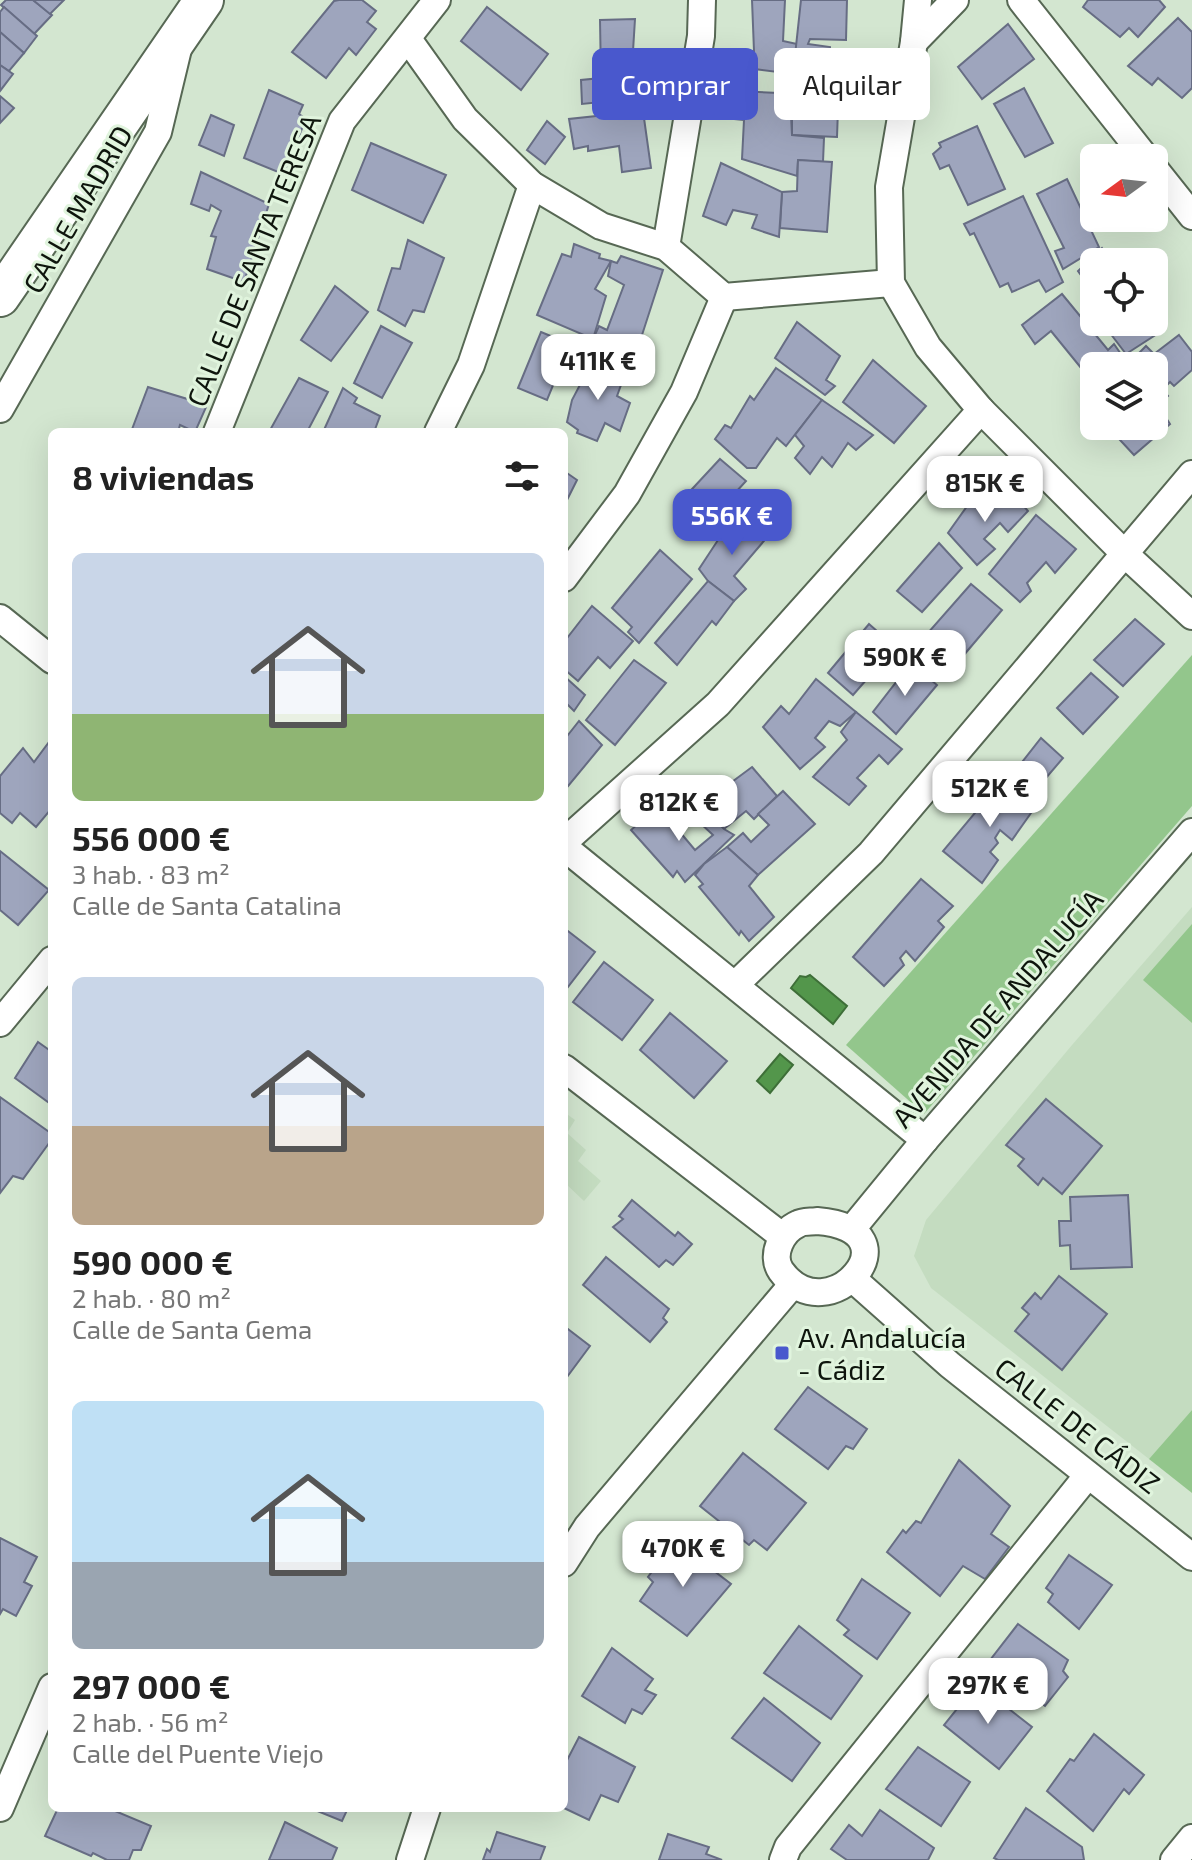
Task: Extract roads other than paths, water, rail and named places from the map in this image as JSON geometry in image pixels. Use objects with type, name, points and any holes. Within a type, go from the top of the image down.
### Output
[{"type":"main road","points":[[0,297],[193,15]]},
{"type":"street","name":"CALLE DE SANTA TERESA","points":[[219,428],[342,121],[437,0]]},
{"type":"street","points":[[666,247],[701,36],[702,0]]},
{"type":"street","points":[[918,0],[914,42],[889,187],[891,283],[928,347],[981,410],[1126,555],[1192,616]]},
{"type":"street","points":[[914,42],[955,0]]},
{"type":"street","points":[[1021,0],[1135,144]]},
{"type":"street","name":"CALLE MADRID","points":[[0,409],[158,132],[193,15]]},
{"type":"street","points":[[408,39],[465,119],[532,185],[601,226],[666,247],[724,297],[891,283]]},
{"type":"street","points":[[440,428],[471,365],[532,185]]},
{"type":"street","points":[[1168,186],[1192,216]]},
{"type":"street","points":[[568,573],[627,494],[684,392],[724,297]]},
{"type":"street","points":[[568,841],[718,704],[981,410]]},
{"type":"street","points":[[735,985],[871,853],[1192,474]]},
{"type":"street","points":[[0,618],[48,657]]},
{"type":"street","name":"AVENIDA DE ANDALUCÍA","points":[[852,1229],[925,1140],[1192,832]]},
{"type":"street","points":[[568,848],[925,1140]]},
{"type":"street","points":[[0,1023],[48,965]]},
{"type":"street","points":[[568,1071],[782,1236]]},
{"type":"street","points":[[834,1222],[852,1229],[866,1253],[853,1279],[838,1289],[809,1290],[793,1284],[779,1268],[777,1253],[782,1236],[798,1224],[834,1222]]},
{"type":"street","name":"CALLE DE CÁDIZ","points":[[853,1279],[950,1365],[1192,1557]]},
{"type":"street","points":[[568,1557],[587,1527],[793,1284]]},
{"type":"street","points":[[783,1860],[788,1847],[1088,1475]]},
{"type":"street","points":[[0,1808],[48,1696]]},
{"type":"street","points":[[410,1860],[426,1812]]},
{"type":"street","points":[[1174,1860],[1192,1838]]},
{"type":"place","name":"Av. Andalucía - Cádiz","points":[[782,1353]]}]
